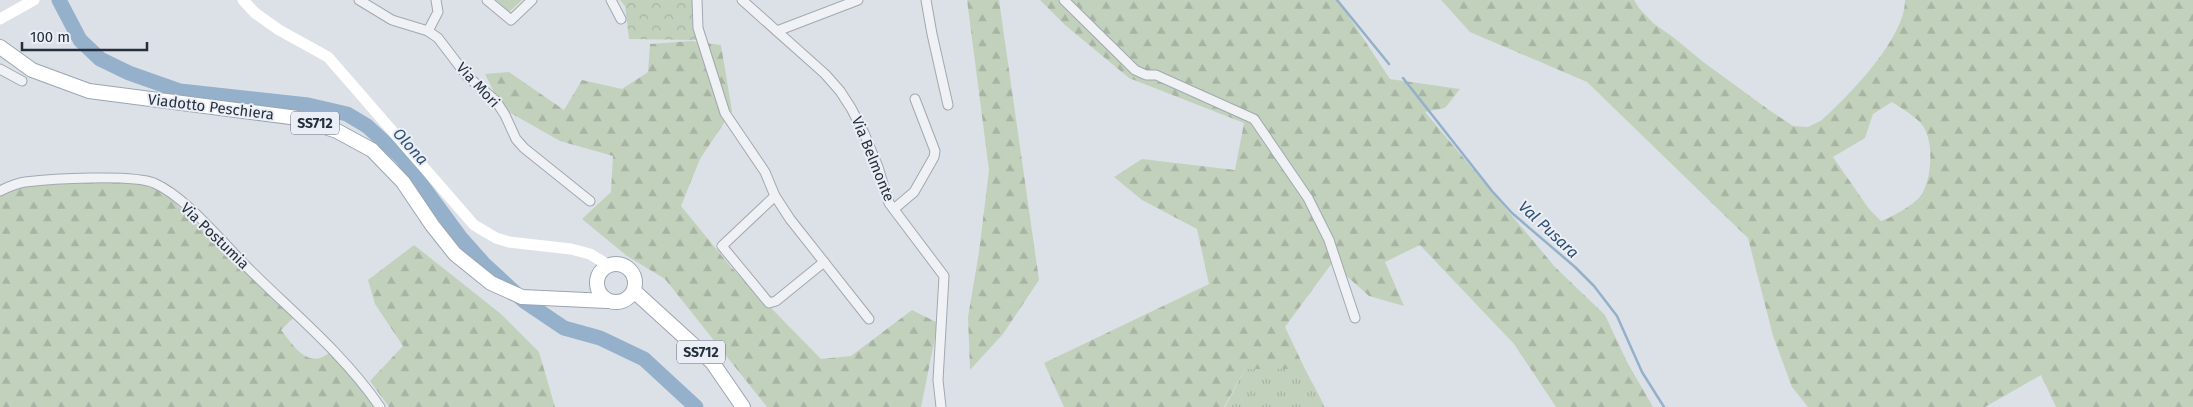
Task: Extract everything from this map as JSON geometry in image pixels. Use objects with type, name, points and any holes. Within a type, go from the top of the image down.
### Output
[{"type":"main road","name":"Viadotto Peschiera","points":[[0,47],[32,70],[89,90],[298,118],[337,131],[372,150],[403,182],[432,225],[455,254],[491,283],[522,296],[574,300]]},
{"type":"main road","points":[[574,300],[600,269],[620,264],[630,270],[635,280],[629,296]]},
{"type":"main road","points":[[600,269],[599,293],[607,301]]},
{"type":"main road","name":"SS712","points":[[574,300],[612,302],[629,296],[648,306],[677,328],[712,362],[743,407]]},
{"type":"street","points":[[0,19],[34,0]]},
{"type":"street","points":[[243,0],[255,12],[279,30],[328,57],[474,226],[496,238],[509,242],[571,249],[590,254],[600,269]]},
{"type":"street","name":"Via Mori","points":[[359,0],[392,20],[428,31],[438,38],[467,76],[496,101],[505,114],[516,139],[524,148],[590,202]]},
{"type":"street","points":[[428,31],[438,12],[436,0]]},
{"type":"street","points":[[487,0],[511,20],[532,0]]},
{"type":"street","points":[[611,0],[621,19]]},
{"type":"street","points":[[697,0],[698,28],[726,113],[765,172],[775,196],[869,319]]},
{"type":"street","name":"Via Belmonte","points":[[742,0],[825,74],[840,91],[851,108],[878,167],[889,204],[944,276],[938,380],[941,407]]},
{"type":"street","points":[[777,31],[858,0]]},
{"type":"street","points":[[926,0],[948,106]]},
{"type":"street","points":[[1064,0],[1135,70],[1146,75],[1156,75],[1254,119],[1308,198],[1329,240],[1355,318]]},
{"type":"street","points":[[0,69],[22,81]]},
{"type":"street","points":[[894,209],[914,192],[934,157],[935,151],[915,99]]},
{"type":"street","name":"Via Postumia","points":[[0,191],[23,182],[133,178],[153,183],[172,194],[190,210],[278,298],[330,346],[361,380],[380,407]]},
{"type":"street","points":[[775,196],[722,246],[769,302],[776,301],[824,262]]},
{"type":"green space","points":[[496,0],[522,0],[508,13]]},
{"type":"green space","points":[[620,0],[692,0],[694,30],[697,40],[629,39],[625,6]]},
{"type":"green space","points":[[967,0],[999,0],[1039,280],[1003,334],[970,370],[968,317],[979,252],[989,170]]},
{"type":"green space","points":[[1040,0],[1338,0],[1390,79],[1460,89],[1445,108],[1425,112],[1555,267],[1605,315],[1627,362],[1653,407],[1556,407],[1514,344],[1420,245],[1385,262],[1404,306],[1369,296],[1332,263],[1285,327],[1305,369],[1245,369],[1224,407],[1064,407],[1044,363],[1209,284],[1197,229],[1142,200],[1114,177],[1142,159],[1235,170],[1244,123],[1129,78],[1065,25]]},
{"type":"green space","points":[[1441,0],[1634,0],[1653,23],[1769,110],[1793,126],[1808,127],[1822,120],[1874,65],[1896,32],[1903,15],[1905,0],[2193,0],[2193,407],[2056,407],[2041,375],[1985,407],[1808,407],[1792,387],[1773,336],[1748,238],[1587,82],[1470,32]],"holes":[[[1892,102],[1921,123],[1927,133],[1930,150],[1930,169],[1925,187],[1919,198],[1903,210],[1881,221],[1869,209],[1833,157],[1865,138],[1873,114]]]},
{"type":"green space","points":[[691,41],[721,45],[732,111],[700,159],[681,206],[731,267],[821,359],[851,356],[912,310],[938,323],[921,407],[767,407],[665,279],[627,256],[582,219],[611,192],[613,156],[560,141],[502,108],[485,74],[509,72],[564,110],[582,80],[622,89],[648,72],[650,44]]},
{"type":"green space","points":[[133,181],[151,186],[170,198],[293,318],[281,330],[296,348],[302,354],[314,359],[321,358],[329,353],[359,382],[374,407],[0,407],[0,194],[23,186]]},
{"type":"green space","points":[[414,245],[501,314],[539,352],[555,407],[389,407],[370,381],[403,346],[375,304],[368,280]]},
{"type":"green space","points":[[1245,369],[1305,369],[1325,407],[1225,407]]},
{"type":"waterway","name":"Olona","points":[[59,0],[80,40],[100,59],[129,73],[180,91],[308,105],[347,114],[367,126],[402,158],[460,237],[484,264],[524,301],[564,328],[600,338],[644,359],[696,407]]},
{"type":"waterway","name":"Val Pusara","points":[[1337,0],[1389,64]]},
{"type":"waterway","name":"Val Pusara","points":[[1403,78],[1492,191],[1512,213],[1575,267],[1594,286],[1617,316],[1642,372],[1664,407]]}]
